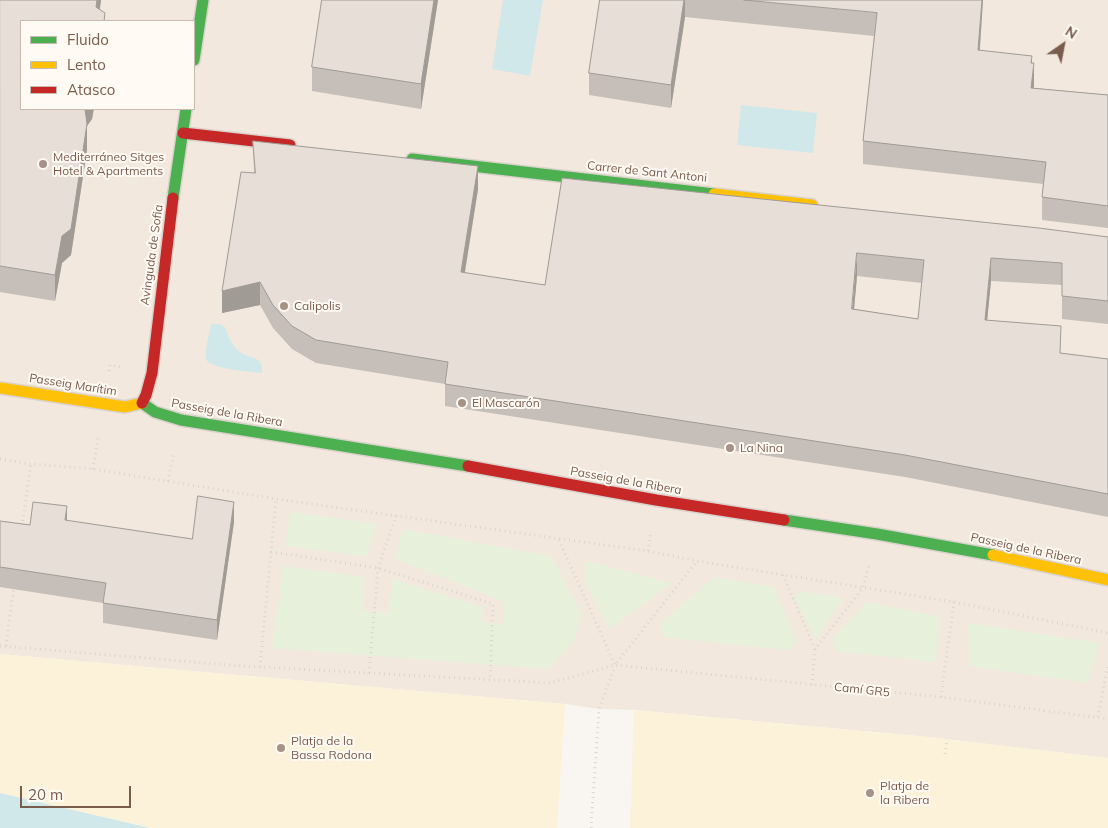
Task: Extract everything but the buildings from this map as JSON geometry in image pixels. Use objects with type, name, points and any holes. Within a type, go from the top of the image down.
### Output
[{"type":"street","points":[[195,53],[203,0]]},
{"type":"street","name":"Avinguda de Sofia","points":[[142,403],[146,397],[151,372],[186,110]]},
{"type":"street","points":[[183,133],[303,147]]},
{"type":"street","name":"Carrer de Sant Antoni","points":[[402,158],[825,207]]},
{"type":"street","name":"Passeig Marítim","points":[[0,388],[124,407],[142,403]]},
{"type":"street","name":"Passeig de la Ribera","points":[[142,403],[155,412],[181,420],[476,468],[656,500],[877,534],[976,552],[1108,580]]},
{"type":"path","points":[[93,469],[98,433]]},
{"type":"path","points":[[0,459],[30,464],[93,469],[276,499],[648,551],[697,561],[954,602],[1108,633]]},
{"type":"path","points":[[21,531],[30,464]]},
{"type":"path","points":[[260,667],[276,499]]},
{"type":"path","points":[[369,673],[378,568],[396,516]]},
{"type":"path","points":[[559,539],[615,665]]},
{"type":"path","points":[[272,552],[378,568],[493,604],[490,680]]},
{"type":"path","points":[[816,649],[863,588],[871,558]]},
{"type":"path","points":[[591,828],[600,709],[615,665],[697,561]]},
{"type":"path","points":[[783,575],[816,649],[812,685]]},
{"type":"path","points":[[6,646],[15,579]]},
{"type":"path","points":[[942,697],[954,602]]},
{"type":"path","points":[[0,646],[260,667],[550,684],[615,665]]},
{"type":"path","points":[[1098,718],[1108,664]]},
{"type":"path","name":"Camí GR5","points":[[615,665],[942,697],[1108,719]]},
{"type":"path","points":[[945,754],[947,739]]},
{"type":"shaded area","points":[[0,0],[1108,0],[1108,758],[928,737],[634,710],[599,709],[565,704],[0,654]]},
{"type":"green space","points":[[291,512],[377,524],[367,556],[285,546]]},
{"type":"green space","points":[[403,529],[551,556],[582,615],[574,641],[549,669],[272,648],[283,566],[365,577],[362,611],[389,613],[392,579],[483,607],[482,622],[504,624],[502,601],[395,559]]},
{"type":"green space","points":[[586,561],[672,583],[609,629],[585,582]]},
{"type":"green space","points":[[714,577],[774,587],[797,643],[788,650],[663,637],[660,624]]},
{"type":"green space","points":[[800,591],[843,598],[816,640],[794,597]]},
{"type":"green space","points":[[867,602],[940,617],[936,662],[835,651],[834,637]]},
{"type":"green space","points":[[968,623],[1100,643],[1088,683],[969,666]]},
{"type":"sand","name":"Platja de la Bassa Rodona","points":[[0,654],[565,704],[557,828],[150,828],[0,793]]},
{"type":"sand","name":"Platja de la Ribera","points":[[634,710],[928,737],[1108,758],[1108,828],[630,828]]},
{"type":"water","points":[[503,0],[543,0],[530,76],[492,69]]},
{"type":"water","points":[[741,105],[817,113],[813,153],[737,145]]},
{"type":"water","points":[[211,324],[219,324],[225,327],[230,341],[237,349],[243,354],[258,360],[262,367],[262,373],[231,369],[209,362],[206,359],[206,352]]},
{"type":"water","points":[[0,793],[150,828],[0,828]]},
{"type":"traffic: fast","points":[[195,53],[203,0]]},
{"type":"traffic: fast","points":[[173,198],[186,110]]},
{"type":"traffic: fast","points":[[412,159],[714,194]]},
{"type":"traffic: fast","points":[[142,403],[155,412],[181,420],[468,466]]},
{"type":"traffic: fast","points":[[784,520],[877,534],[993,555]]},
{"type":"traffic: slow","points":[[714,194],[812,205]]},
{"type":"traffic: slow","points":[[0,388],[125,407],[142,403]]},
{"type":"traffic: slow","points":[[993,555],[1108,580]]},
{"type":"traffic: jam","points":[[183,133],[290,145]]},
{"type":"traffic: jam","points":[[142,403],[152,373],[173,198]]},
{"type":"traffic: jam","points":[[468,466],[656,500],[784,520]]},
{"type":"place","name":"Mediterráneo Sitges Hotel & Apartments","points":[[43,164]]},
{"type":"place","name":"Calipolis","points":[[284,306]]},
{"type":"place","name":"El Mascarón","points":[[462,403]]},
{"type":"place","name":"La Nina","points":[[730,448]]},
{"type":"place","name":"Platja de la Bassa Rodona","points":[[281,748]]},
{"type":"place","name":"Platja de la Ribera","points":[[870,793]]}]
